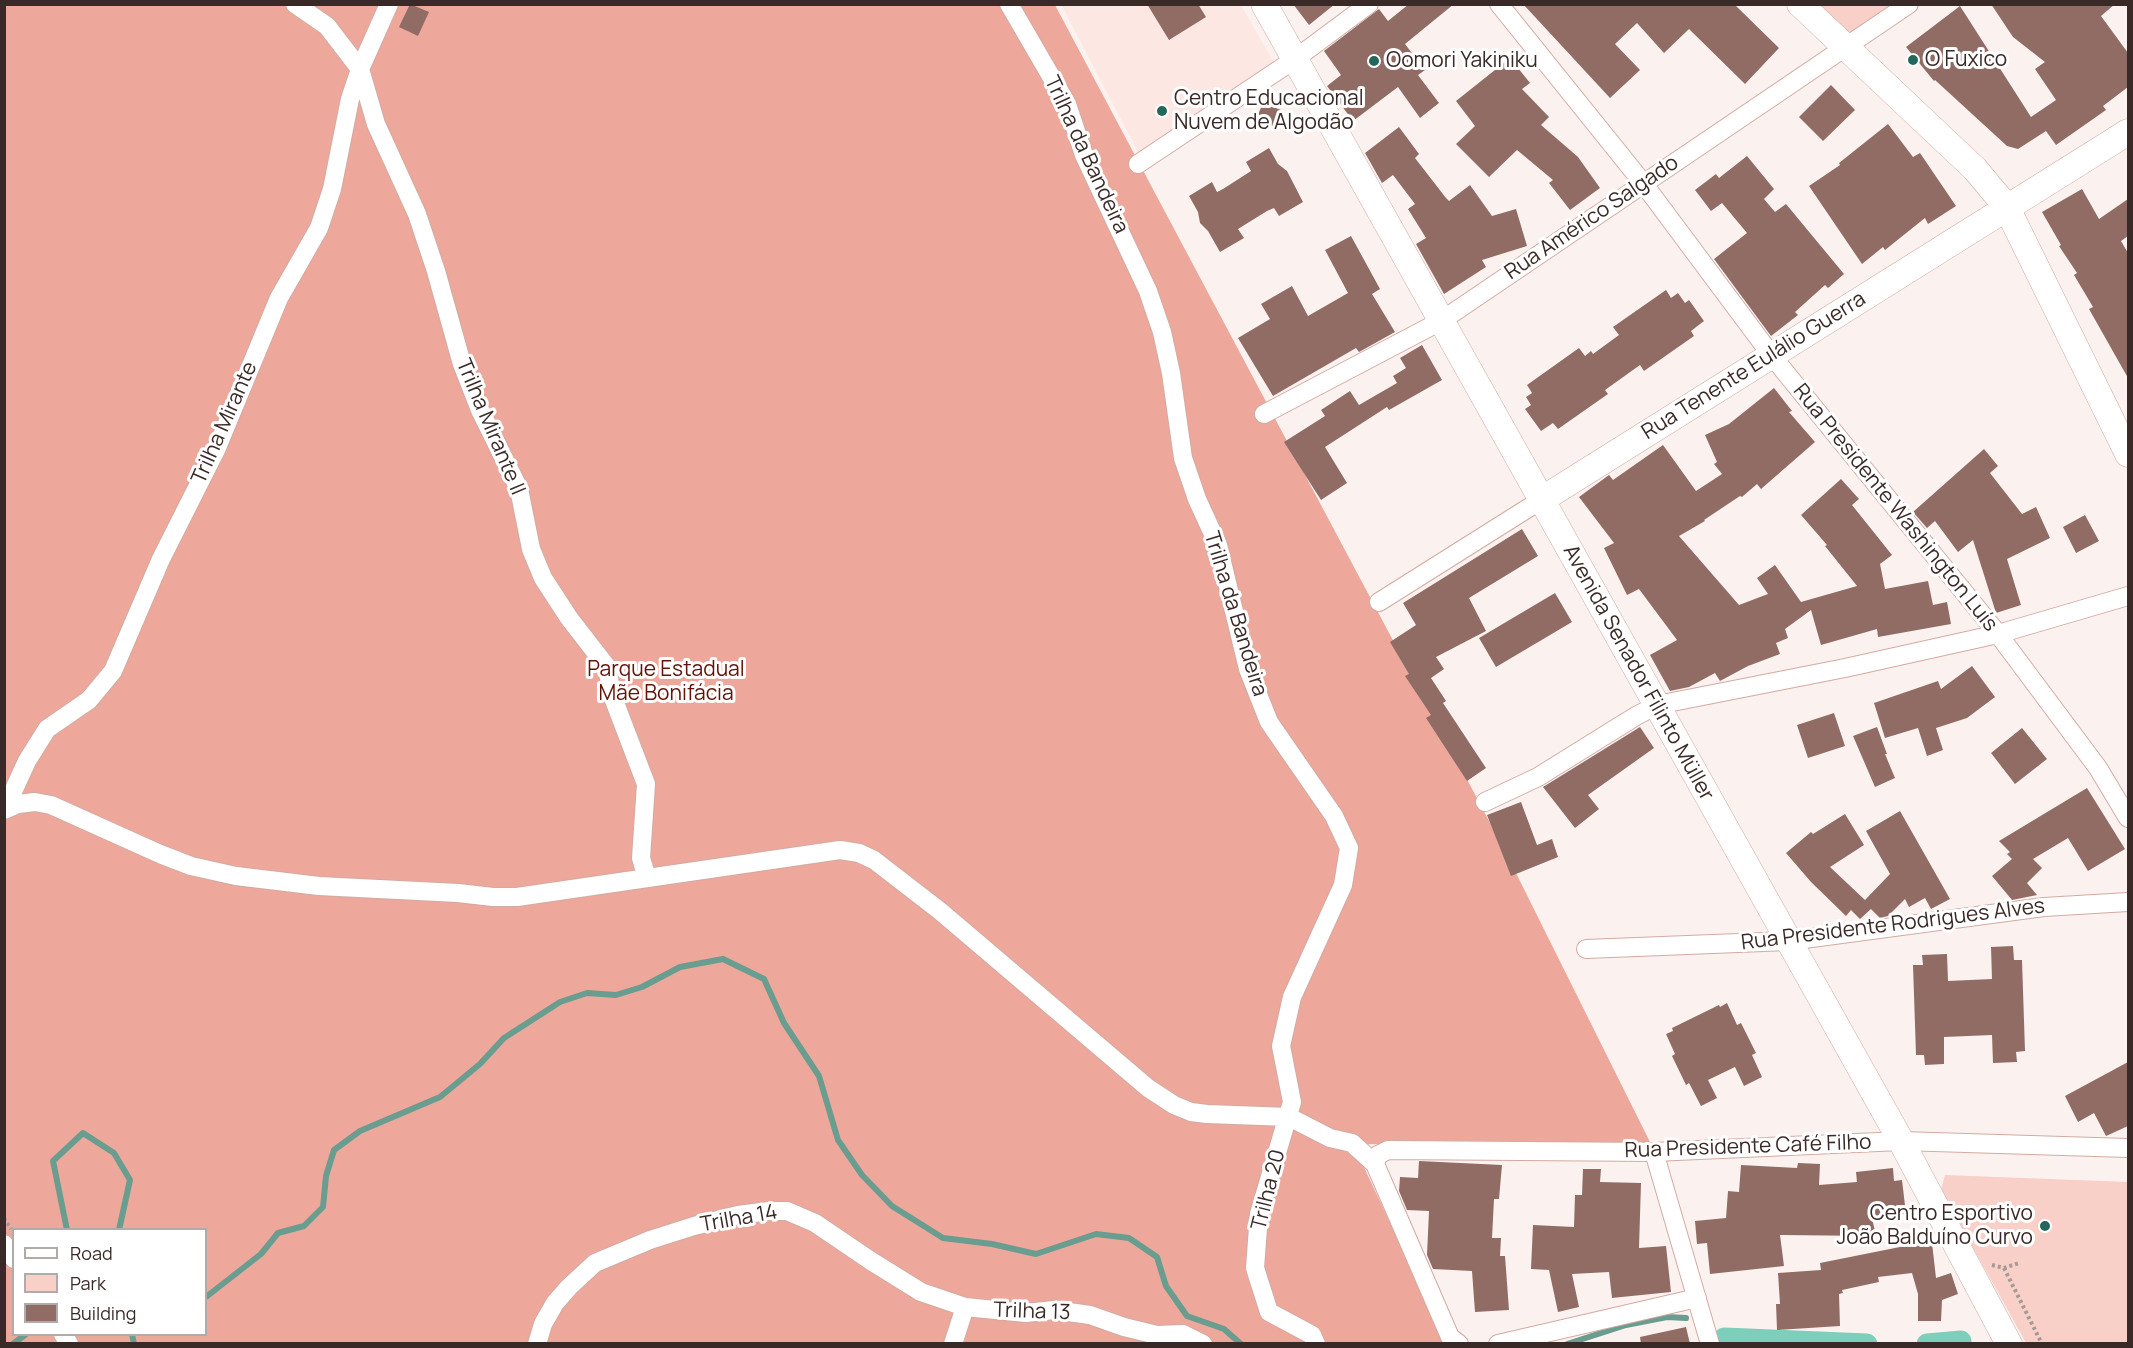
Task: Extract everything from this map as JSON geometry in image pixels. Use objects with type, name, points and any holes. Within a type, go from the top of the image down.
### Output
[{"type":"street","points":[[295,4],[327,26],[360,69]]},
{"type":"street","name":"Trilha Mirante","points":[[5,809],[27,761],[47,729],[89,700],[113,671],[161,560],[216,450],[279,298],[319,228],[332,189],[350,99],[360,69],[389,4]]},
{"type":"street","name":"Trilha da Bandeira","points":[[1009,4],[1067,104],[1084,155],[1148,291],[1162,332],[1169,363],[1183,458],[1197,498],[1218,545],[1248,669],[1269,723],[1334,816],[1349,848],[1342,885],[1292,997],[1281,1046],[1292,1102],[1288,1117]]},
{"type":"street","name":"Avenida Senador Filinto Müller","points":[[1264,4],[1789,941],[2010,1344]]},
{"type":"street","points":[[1137,164],[1295,59],[1369,4]]},
{"type":"street","name":"Rua Presidente Washington Luís","points":[[1499,4],[1643,183],[1772,356],[1998,634],[2098,768],[2128,818]]},
{"type":"street","points":[[1800,4],[1976,170],[2006,206],[2128,454]]},
{"type":"street","name":"Rua Américo Salgado","points":[[1264,414],[1441,321],[1909,4]]},
{"type":"street","name":"Trilha Mirante II","points":[[360,69],[376,124],[417,213],[462,364],[480,410],[519,489],[531,549],[543,578],[568,618],[608,667],[612,695],[646,784],[641,858],[647,878]]},
{"type":"street","name":"Rua Tenente Eulálio Guerra","points":[[1379,602],[1772,356],[2006,206],[2128,132]]},
{"type":"street","points":[[1485,802],[1538,777],[1657,705],[1845,668],[1998,634],[2128,596]]},
{"type":"street","points":[[5,809],[18,804],[35,802],[51,805],[191,866],[236,876],[319,886],[517,897],[840,850],[859,853],[874,860],[940,911],[1148,1088],[1174,1106],[1191,1112],[1207,1114],[1288,1117],[1330,1138],[1352,1143],[1375,1164],[1450,1337],[1459,1344]]},
{"type":"street","name":"Rua Presidente Rodrigues Alves","points":[[1586,949],[1789,941],[2044,907],[2128,902]]},
{"type":"street","name":"Trilha 20","points":[[1288,1117],[1259,1214],[1255,1268],[1269,1312],[1312,1335],[1316,1344]]},
{"type":"street","name":"Rua Presidente Café Filho","points":[[1375,1164],[1378,1155],[1388,1150],[1654,1152],[1900,1141],[2128,1148]]},
{"type":"street","points":[[1654,1152],[1710,1344]]},
{"type":"street","name":"Trilha 14","points":[[537,1344],[543,1324],[555,1303],[595,1263],[650,1240],[738,1215],[768,1211],[787,1211],[815,1223],[921,1292],[965,1308]]},
{"type":"street","points":[[1498,1344],[1697,1298]]},
{"type":"street","points":[[953,1344],[965,1308]]},
{"type":"street","name":"Trilha 13","points":[[965,1308],[1026,1313],[1054,1310],[1090,1315],[1157,1335],[1183,1334],[1203,1344]]},
{"type":"path","points":[[2004,1268],[2042,1344]]},
{"type":"shaded area","name":"Centro Educacional Nuvem de Algodão","points":[[1065,4],[1241,5],[1277,68],[1139,154],[1062,6]]},
{"type":"green space","name":"Parque Estadual Mãe Bonifácia","points":[[5,5],[1055,5],[1504,849],[1652,1146],[1353,1144],[1447,1343],[5,1344]]},
{"type":"green space","points":[[1816,5],[1897,5],[1857,34],[1849,33]]},
{"type":"green space","name":"Centro Esportivo João Balduíno Curvo","points":[[1945,1175],[2128,1182],[2128,1343],[2026,1343],[1941,1190]]},
{"type":"building","points":[[410,4],[429,12],[418,36],[399,27]]},
{"type":"building","points":[[1147,4],[1198,4],[1206,17],[1169,40]]},
{"type":"building","points":[[1293,4],[1335,4],[1309,25]]},
{"type":"building","name":"Oomori Yakiniku","points":[[1409,4],[1454,4],[1405,44],[1425,70],[1418,75],[1439,103],[1420,118],[1398,87],[1353,121],[1327,86],[1341,75],[1324,51],[1379,9],[1388,21]]},
{"type":"building","points":[[1523,4],[1734,4],[1779,48],[1745,84],[1689,29],[1664,53],[1637,23],[1615,44],[1640,70],[1610,98]]},
{"type":"building","points":[[1991,4],[2115,4],[2101,16],[2128,53],[2128,87],[2103,106],[2106,110],[2056,145],[2046,131],[2018,149],[2007,146],[1934,81],[1906,47],[1960,6],[2031,117],[2056,100],[2035,69],[2045,62],[2013,37]]},
{"type":"building","points":[[1510,58],[1530,83],[1522,89],[1549,117],[1541,125],[1578,157],[1600,188],[1570,210],[1549,183],[1553,180],[1517,150],[1489,177],[1456,144],[1475,126],[1456,101]]},
{"type":"building","points":[[1831,85],[1855,110],[1823,141],[1799,117]]},
{"type":"building","points":[[1263,103],[1281,110],[1274,127],[1256,119]]},
{"type":"building","points":[[1888,124],[1913,157],[1920,153],[1956,206],[1928,224],[1925,218],[1885,250],[1883,247],[1862,264],[1809,186],[1840,165],[1839,163]]},
{"type":"building","points":[[1399,127],[1419,154],[1415,158],[1449,201],[1470,185],[1492,216],[1516,209],[1527,246],[1482,260],[1486,267],[1444,294],[1416,244],[1426,238],[1408,209],[1415,204],[1393,175],[1382,183],[1365,153]]},
{"type":"building","points":[[1269,148],[1278,164],[1287,171],[1303,202],[1279,216],[1274,208],[1267,211],[1238,229],[1244,238],[1220,252],[1208,231],[1200,223],[1198,212],[1189,196],[1212,182],[1217,192],[1223,189],[1251,171],[1246,162]]},
{"type":"building","points":[[1747,156],[1774,189],[1764,199],[1775,212],[1786,204],[1844,274],[1828,288],[1825,285],[1795,312],[1798,315],[1771,336],[1714,259],[1747,233],[1722,203],[1711,211],[1695,190],[1716,174],[1719,178]]},
{"type":"building","points":[[2082,189],[2099,219],[2128,199],[2128,236],[2121,241],[2128,253],[2128,378],[2089,309],[2093,307],[2074,275],[2077,273],[2059,246],[2061,245],[2042,212]]},
{"type":"building","points":[[1351,236],[1380,289],[1372,294],[1395,332],[1359,352],[1356,348],[1273,396],[1238,338],[1270,319],[1261,304],[1292,286],[1308,316],[1348,293],[1325,250]]},
{"type":"building","points":[[1666,290],[1671,298],[1678,293],[1685,303],[1689,300],[1704,321],[1691,331],[1694,336],[1644,371],[1640,365],[1605,390],[1608,394],[1558,429],[1553,423],[1541,431],[1525,409],[1531,405],[1526,397],[1532,393],[1527,385],[1579,348],[1585,356],[1591,351],[1593,354],[1619,335],[1613,327]]},
{"type":"building","points":[[1422,345],[1442,380],[1389,410],[1387,407],[1325,447],[1347,483],[1321,500],[1284,442],[1325,416],[1321,410],[1350,391],[1359,405],[1397,383],[1393,376],[1406,368],[1400,358]]},
{"type":"building","points":[[1774,388],[1792,411],[1789,412],[1815,442],[1761,489],[1757,484],[1742,497],[1740,496],[1679,536],[1739,605],[1768,594],[1757,578],[1775,565],[1801,602],[1857,586],[1825,546],[1827,545],[1801,515],[1841,479],[1859,499],[1852,505],[1892,555],[1880,564],[1885,589],[1928,581],[1933,605],[1947,602],[1951,624],[1878,637],[1877,629],[1821,645],[1811,610],[1785,629],[1788,638],[1776,643],[1780,654],[1748,666],[1720,681],[1715,673],[1689,687],[1670,691],[1650,655],[1677,640],[1639,589],[1627,595],[1604,548],[1614,543],[1579,497],[1609,475],[1613,480],[1663,445],[1696,491],[1722,474],[1714,464],[1717,462],[1705,435],[1729,424]]},
{"type":"building","points":[[1984,449],[1998,466],[1990,473],[2022,514],[2036,507],[2050,538],[2007,559],[2021,605],[1996,613],[1973,540],[1958,552],[1935,521],[1927,528],[1913,512]]},
{"type":"building","points":[[2085,515],[2099,541],[2076,553],[2063,527]]},
{"type":"building","points":[[1522,529],[1538,556],[1469,598],[1486,631],[1436,657],[1444,669],[1431,678],[1446,701],[1443,703],[1486,768],[1467,781],[1426,718],[1431,715],[1405,676],[1409,674],[1390,642],[1416,625],[1403,603]]},
{"type":"building","points":[[1555,593],[1572,622],[1496,667],[1479,638]]},
{"type":"building","points":[[1972,666],[1995,697],[1967,718],[1936,728],[1943,750],[1927,756],[1918,728],[1885,738],[1874,703],[1938,681],[1941,689]]},
{"type":"building","points":[[1834,713],[1845,746],[1808,758],[1797,725]]},
{"type":"building","points":[[1640,727],[1654,748],[1588,795],[1599,809],[1575,828],[1543,787]]},
{"type":"building","points":[[1877,727],[1895,778],[1875,787],[1853,736]]},
{"type":"building","points":[[2022,728],[2047,759],[2015,784],[1991,753]]},
{"type":"building","points":[[2087,788],[2125,849],[2088,871],[2068,838],[2033,859],[2042,868],[2027,883],[2037,895],[2012,900],[1992,876],[2012,859],[2007,854],[2010,852],[1999,841]]},
{"type":"building","points":[[1521,802],[1537,845],[1552,839],[1558,857],[1511,876],[1487,815]]},
{"type":"building","points":[[1900,811],[1950,899],[1931,909],[1925,898],[1909,907],[1905,899],[1888,916],[1880,918],[1871,909],[1860,919],[1851,910],[1846,916],[1811,882],[1786,853],[1811,832],[1813,834],[1845,814],[1864,845],[1830,867],[1865,900],[1890,874],[1866,831]]},
{"type":"building","points":[[2013,946],[2014,960],[2022,960],[2025,1051],[2016,1052],[2017,1062],[1993,1063],[1992,1035],[1944,1037],[1944,1064],[1925,1065],[1924,1055],[1916,1055],[1913,965],[1923,965],[1922,955],[1947,954],[1948,981],[1992,979],[1991,947]]},
{"type":"building","points":[[1727,1003],[1737,1025],[1741,1023],[1756,1053],[1752,1055],[1762,1077],[1744,1086],[1735,1067],[1708,1080],[1717,1098],[1701,1106],[1689,1083],[1686,1085],[1672,1056],[1675,1054],[1666,1034],[1673,1031],[1672,1028]]},
{"type":"building","points":[[2128,1062],[2128,1126],[2106,1136],[2094,1113],[2078,1122],[2065,1096]]},
{"type":"building","points":[[1419,1161],[1502,1165],[1499,1199],[1494,1199],[1492,1238],[1501,1238],[1500,1256],[1505,1256],[1509,1310],[1475,1312],[1472,1271],[1433,1269],[1427,1255],[1429,1211],[1407,1210],[1399,1191],[1400,1177],[1418,1178]]},
{"type":"building","points":[[1798,1163],[1820,1164],[1819,1185],[1857,1182],[1856,1172],[1893,1168],[1894,1181],[1902,1180],[1906,1214],[1872,1218],[1876,1236],[1780,1235],[1784,1266],[1710,1274],[1707,1243],[1697,1244],[1695,1221],[1726,1218],[1728,1191],[1739,1192],[1741,1165],[1797,1168]]},
{"type":"building","points":[[1583,1169],[1601,1169],[1600,1182],[1641,1183],[1639,1248],[1666,1246],[1671,1292],[1612,1298],[1609,1272],[1572,1274],[1579,1307],[1558,1312],[1549,1270],[1531,1269],[1533,1225],[1574,1227],[1575,1195],[1582,1195]]},
{"type":"building","points":[[1932,1243],[1936,1278],[1951,1273],[1958,1294],[1942,1300],[1941,1321],[1918,1321],[1918,1294],[1912,1273],[1878,1277],[1879,1282],[1842,1290],[1843,1293],[1839,1294],[1840,1326],[1777,1330],[1776,1304],[1780,1304],[1778,1273],[1821,1270],[1820,1263]]},
{"type":"building","points":[[1686,1327],[1690,1344],[1641,1344],[1640,1337]]},
{"type":"waterway","points":[[207,1296],[261,1254],[278,1233],[304,1226],[323,1207],[326,1176],[334,1150],[360,1131],[440,1097],[480,1064],[504,1038],[560,1002],[587,993],[616,995],[642,987],[680,967],[723,959],[764,979],[784,1023],[819,1076],[838,1140],[862,1175],[892,1206],[943,1238],[992,1244],[1036,1254],[1096,1234],[1129,1238],[1157,1257],[1166,1286],[1187,1316],[1224,1329],[1241,1344]]},
{"type":"waterway","points":[[67,1228],[53,1161],[83,1133],[114,1153],[130,1180],[119,1228]]},
{"type":"waterway","points":[[1567,1344],[1626,1325],[1667,1317],[1686,1318]]},
{"type":"waterway","points":[[13,1344],[23,1336]]},
{"type":"waterway","points":[[132,1336],[134,1344]]},
{"type":"waterway","points":[[1724,1338],[1867,1344]]},
{"type":"waterway","points":[[1927,1344],[1961,1341]]},
{"type":"place","name":"O Fuxico","points":[[1913,60]]},
{"type":"place","name":"Oomori Yakiniku","points":[[1374,61]]},
{"type":"place","name":"Centro Educacional Nuvem de Algodão","points":[[1162,111]]},
{"type":"place","name":"Centro Esportivo João Balduíno Curvo","points":[[2045,1226]]}]
